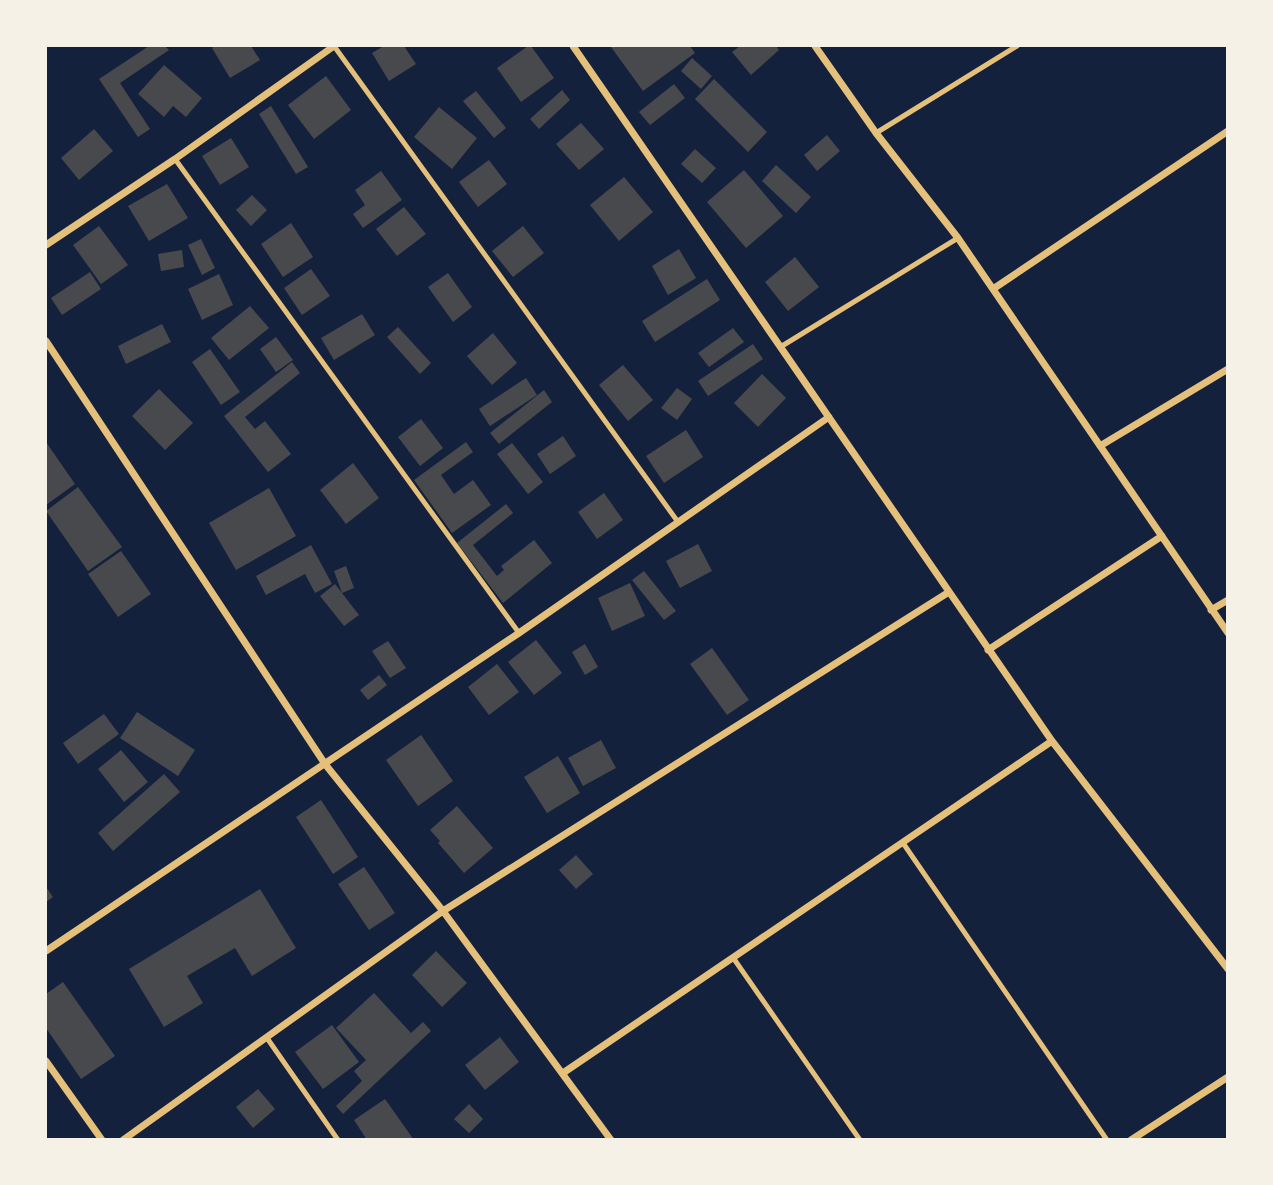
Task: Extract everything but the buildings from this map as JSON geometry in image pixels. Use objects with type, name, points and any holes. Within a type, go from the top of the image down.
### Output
[{"type":"street","points":[[46,245],[176,159],[334,46]]},
{"type":"street","points":[[573,46],[1052,741],[1227,969]]},
{"type":"street","points":[[815,46],[876,133],[958,238],[1227,633]]},
{"type":"street","points":[[993,289],[1227,131]]},
{"type":"street","points":[[46,341],[325,764],[443,911],[611,1139]]},
{"type":"street","points":[[1100,446],[1227,369]]},
{"type":"street","points":[[46,951],[519,633],[830,417]]},
{"type":"street","points":[[988,650],[1162,536]]},
{"type":"street","points":[[123,1139],[443,911],[949,593]]},
{"type":"street","points":[[1211,610],[1227,600]]},
{"type":"street","points":[[563,1073],[1052,741]]},
{"type":"street","points":[[46,1061],[102,1139]]},
{"type":"street","points":[[1132,1139],[1227,1077]]},
{"type":"lane","points":[[334,46],[678,522]]},
{"type":"lane","points":[[876,133],[1017,46]]},
{"type":"lane","points":[[176,159],[519,633]]},
{"type":"lane","points":[[782,346],[958,238]]},
{"type":"lane","points":[[903,843],[1107,1139]]},
{"type":"lane","points":[[734,958],[860,1139]]},
{"type":"lane","points":[[267,1038],[338,1139]]}]
